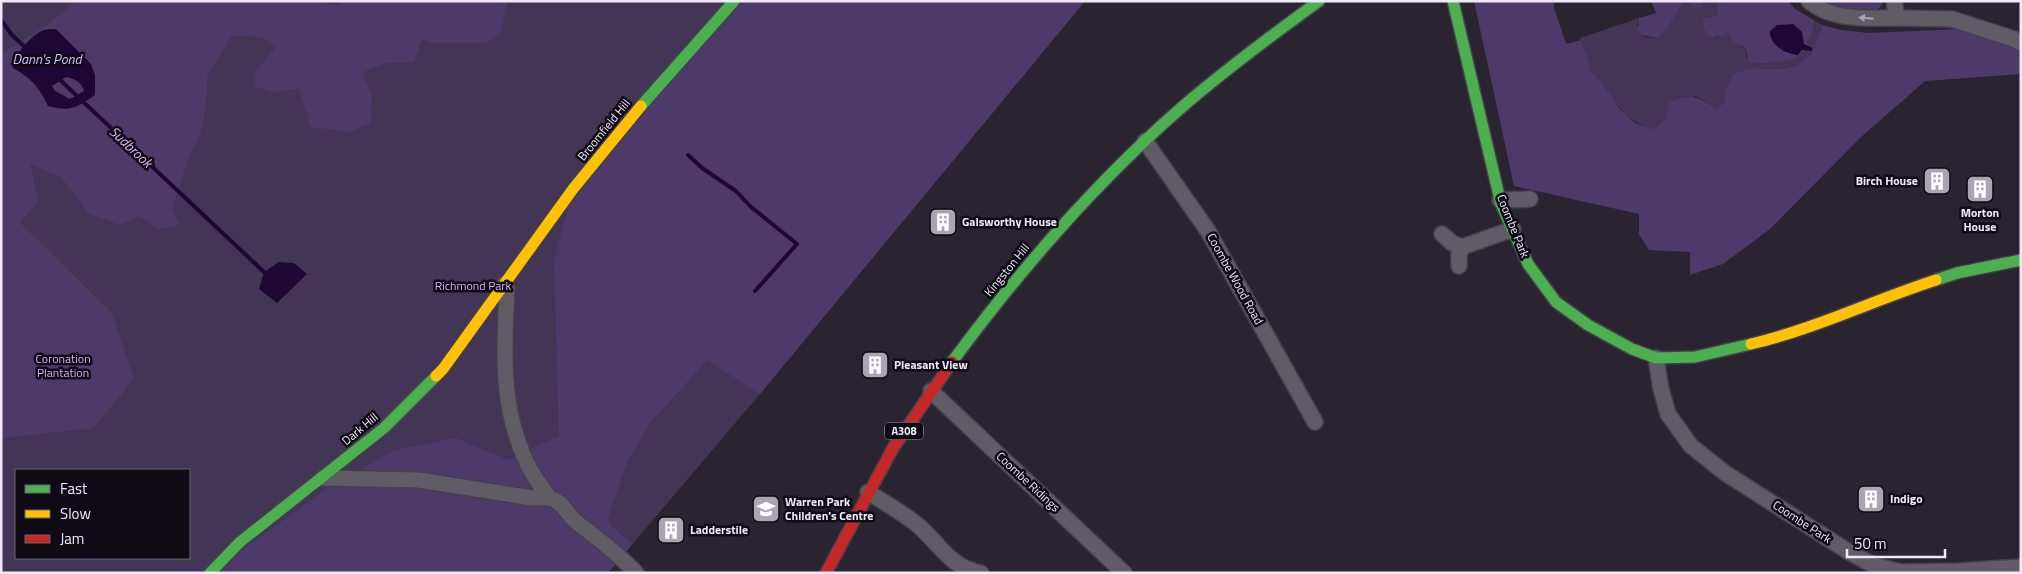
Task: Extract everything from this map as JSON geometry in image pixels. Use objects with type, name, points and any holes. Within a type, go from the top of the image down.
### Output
[{"type":"street","name":"Broomfield Hill","points":[[505,283],[573,189],[656,88],[734,1]]},
{"type":"street","name":"Kingston Hill","points":[[832,571],[868,492],[892,450],[931,391],[988,315],[1057,231],[1163,124],[1223,74],[1319,1]]},
{"type":"street","name":"Coombe Park","points":[[1453,1],[1500,200],[1528,264],[1556,302],[1596,329],[1632,349],[1656,358],[1695,357],[1784,336],[1898,292],[1949,275],[1998,263],[2021,260]]},
{"type":"street","points":[[1809,1],[1832,14],[1871,18],[1952,19],[2021,43]]},
{"type":"street","points":[[1894,1],[1897,18]]},
{"type":"street","name":"Coombe Wood Road","points":[[1145,141],[1208,231],[1315,422]]},
{"type":"street","points":[[1500,200],[1530,199]]},
{"type":"street","points":[[1442,234],[1452,243],[1462,247],[1513,229]]},
{"type":"street","points":[[1459,266],[1459,254],[1462,247]]},
{"type":"street","name":"Dark Hill","points":[[210,573],[240,542],[384,428],[443,369],[505,283]]},
{"type":"street","points":[[505,283],[507,289],[504,370],[510,416],[527,463],[549,498]]},
{"type":"street","name":"Coombe Park","points":[[1656,358],[1661,389],[1668,414],[1691,446],[1725,473],[1849,552],[1873,565],[1900,572],[2021,567]]},
{"type":"street","name":"Coombe Ridings","points":[[931,391],[1124,573]]},
{"type":"street","points":[[323,478],[419,480],[556,500],[573,518],[628,563],[636,573]]},
{"type":"street","points":[[868,492],[919,526],[948,558],[967,570],[984,570]]},
{"type":"green space","name":"Richmond Park","points":[[1,1],[1085,1],[760,394],[608,573],[1,573]]},
{"type":"green space","name":"Coronation Plantation","points":[[77,1],[317,1],[339,6],[340,1],[508,1],[500,34],[486,43],[432,43],[422,39],[414,62],[385,63],[363,72],[372,98],[371,122],[350,132],[311,127],[299,89],[273,92],[254,86],[256,71],[276,47],[261,37],[232,36],[207,77],[203,125],[189,156],[172,208],[179,225],[158,229],[139,216],[120,225],[89,214],[61,177],[30,164],[38,201],[20,223],[112,313],[134,379],[93,428],[1,438],[1,55],[48,24]],"holes":[[[56,29],[91,64],[84,103],[49,106],[40,90],[28,77],[24,46],[38,34]]]},
{"type":"green space","points":[[734,1],[1085,1],[760,394],[707,360],[651,422],[628,460],[608,518],[610,525],[632,544],[608,573],[210,573],[326,489],[395,450],[456,438],[508,460],[559,436],[554,261],[573,189]]},
{"type":"green space","points":[[1474,1],[1554,1],[1554,8],[1566,44],[1581,40],[1592,72],[1614,99],[1618,107],[1635,123],[1654,129],[1667,117],[1669,102],[1677,99],[1689,97],[1699,99],[1717,108],[1725,102],[1725,91],[1733,73],[1754,68],[1782,69],[1798,65],[1811,54],[1823,25],[1841,30],[1868,33],[1961,29],[1986,36],[2021,51],[2021,74],[1925,81],[1860,138],[1770,229],[1723,264],[1690,275],[1690,252],[1649,250],[1639,234],[1639,214],[1514,186]]},
{"type":"green space","points":[[1651,1],[1684,1],[1667,28],[1657,38],[1642,35],[1638,30],[1639,18],[1656,13]]},
{"type":"green space","points":[[1684,1],[1694,7],[1702,7],[1704,1],[1716,1],[1718,15],[1707,17],[1716,38],[1728,33],[1732,43],[1745,47],[1747,58],[1760,62],[1781,61],[1795,57],[1805,47],[1815,21],[1823,25],[1811,54],[1798,65],[1782,69],[1754,68],[1733,73],[1725,91],[1725,102],[1717,108],[1695,96],[1667,110],[1667,117],[1654,129],[1636,122],[1618,106],[1592,72],[1580,38],[1639,18],[1637,25],[1645,37],[1657,38]]},
{"type":"green space","points":[[1684,1],[1704,1],[1702,7],[1694,7]]},
{"type":"green space","points":[[1716,1],[1788,1],[1795,9],[1815,21],[1804,50],[1797,57],[1787,61],[1749,62],[1745,47],[1732,43],[1728,33],[1723,36],[1712,37],[1704,29],[1704,18],[1718,15]]},
{"type":"green space","points":[[1824,1],[1884,1],[1876,11],[1863,14],[1842,10]]},
{"type":"green space","points":[[67,77],[80,83],[84,91],[70,99],[55,91],[52,86]]},
{"type":"water","points":[[1793,24],[1802,32],[1804,44],[1812,48],[1812,51],[1802,50],[1798,55],[1793,54],[1779,48],[1772,40],[1770,31],[1777,25]]},
{"type":"water","name":"Dann's Pond","points":[[56,29],[91,64],[95,75],[95,95],[83,103],[68,109],[48,106],[34,84],[13,68],[16,58],[34,36],[44,30]],"holes":[[[66,77],[80,83],[84,91],[70,99],[55,91],[52,86]]]},
{"type":"water","points":[[279,262],[294,263],[307,274],[277,303],[259,289],[264,272]]},
{"type":"waterway","name":"Sudbrook","points":[[1,20],[12,35],[27,49]]},
{"type":"waterway","name":"Sudbrook","points":[[58,78],[264,272]]},
{"type":"waterway","points":[[688,155],[702,168],[736,191],[750,206],[797,244],[755,291]]},
{"type":"traffic: fast","points":[[641,106],[734,1]]},
{"type":"traffic: fast","points":[[952,362],[1004,294],[1118,166],[1198,94],[1319,1]]},
{"type":"traffic: fast","points":[[1453,1],[1501,204],[1528,264],[1556,302],[1588,325],[1632,349],[1656,358],[1695,357],[1751,344]]},
{"type":"traffic: fast","points":[[1936,280],[1957,273],[2021,260]]},
{"type":"traffic: fast","points":[[210,573],[240,542],[384,428],[436,376]]},
{"type":"traffic: slow","points":[[436,376],[443,369],[573,189],[641,106]]},
{"type":"traffic: slow","points":[[1751,344],[1775,338],[1936,280]]},
{"type":"traffic: jam","points":[[826,573],[893,448],[952,362]]},
{"type":"place","name":"Birch House","points":[[1937,181]]},
{"type":"place","name":"Morton House","points":[[1980,189]]},
{"type":"place","name":"Galsworthy House","points":[[943,222]]},
{"type":"place","name":"Pleasant View","points":[[875,365]]},
{"type":"place","name":"Indigo","points":[[1871,499]]},
{"type":"place","name":"Warren Park Children's Centre","points":[[766,509]]},
{"type":"place","name":"Ladderstile","points":[[671,530]]}]
